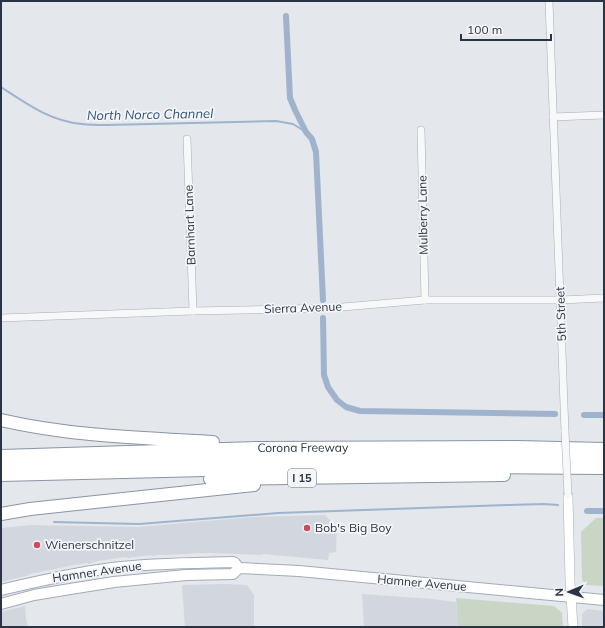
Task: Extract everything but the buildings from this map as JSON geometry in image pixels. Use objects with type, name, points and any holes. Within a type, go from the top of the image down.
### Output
[{"type":"highway","points":[[1,420],[25,425],[107,436],[220,443],[258,448]]},
{"type":"highway","name":"Corona Freeway","points":[[1,456],[258,448],[517,447],[604,449]]},
{"type":"highway","points":[[1,465],[271,457],[604,458]]},
{"type":"highway","points":[[1,475],[366,466],[604,468]]},
{"type":"highway","name":"I 15","points":[[1,484],[191,479],[517,474],[604,476]]},
{"type":"highway","points":[[1,514],[30,509],[243,486],[367,477]]},
{"type":"main road","name":"Hamner Avenue","points":[[1,590],[59,577],[145,565],[185,562],[233,562],[239,568]]},
{"type":"main road","name":"Hamner Avenue","points":[[1,604],[34,595],[114,582],[186,575],[232,574],[239,568],[299,571],[604,600]]},
{"type":"main road","points":[[34,595],[36,589],[57,584],[59,577]]},
{"type":"street","name":"5th Street","points":[[549,1],[573,627]]},
{"type":"street","points":[[553,117],[604,115]]},
{"type":"street","name":"Mulberry Lane","points":[[421,130],[425,300]]},
{"type":"street","name":"Barnhart Lane","points":[[187,139],[193,311]]},
{"type":"street","name":"Sierra Avenue","points":[[1,318],[331,308],[425,300],[561,300],[604,298]]},
{"type":"shaded area","points":[[325,515],[337,528],[336,552],[329,553],[328,560],[263,554],[200,553],[151,555],[128,558],[124,557],[93,562],[90,564],[86,563],[74,565],[30,574],[1,582],[1,528],[30,525],[138,527],[253,517]]},
{"type":"shaded area","points":[[182,585],[247,585],[254,595],[254,627],[185,627]]},
{"type":"shaded area","points":[[362,594],[456,602],[458,627],[364,627]]},
{"type":"shaded area","points":[[25,606],[28,627],[1,627],[1,612]]},
{"type":"shaded area","points":[[587,609],[604,611],[604,627],[582,627],[582,614]]},
{"type":"green space","points":[[596,518],[604,518],[604,586],[585,585],[582,579],[581,532]]},
{"type":"green space","points":[[456,598],[554,606],[562,613],[563,627],[458,627]]},
{"type":"waterway","points":[[286,16],[290,98],[306,132],[312,139],[316,152],[323,300]]},
{"type":"waterway","name":"North Norco Channel","points":[[1,87],[39,111],[60,119],[82,124],[107,125],[276,121],[293,124],[306,132]]},
{"type":"waterway","points":[[323,318],[324,375],[328,387],[337,400],[346,407],[360,411],[555,414]]},
{"type":"waterway","points":[[584,415],[604,415]]},
{"type":"waterway","points":[[54,522],[139,524],[278,513],[507,505],[558,505]]},
{"type":"waterway","points":[[587,511],[604,511]]},
{"type":"place","name":"Bob's Big Boy","points":[[307,528]]},
{"type":"place","name":"Wienerschnitzel","points":[[37,545]]}]
